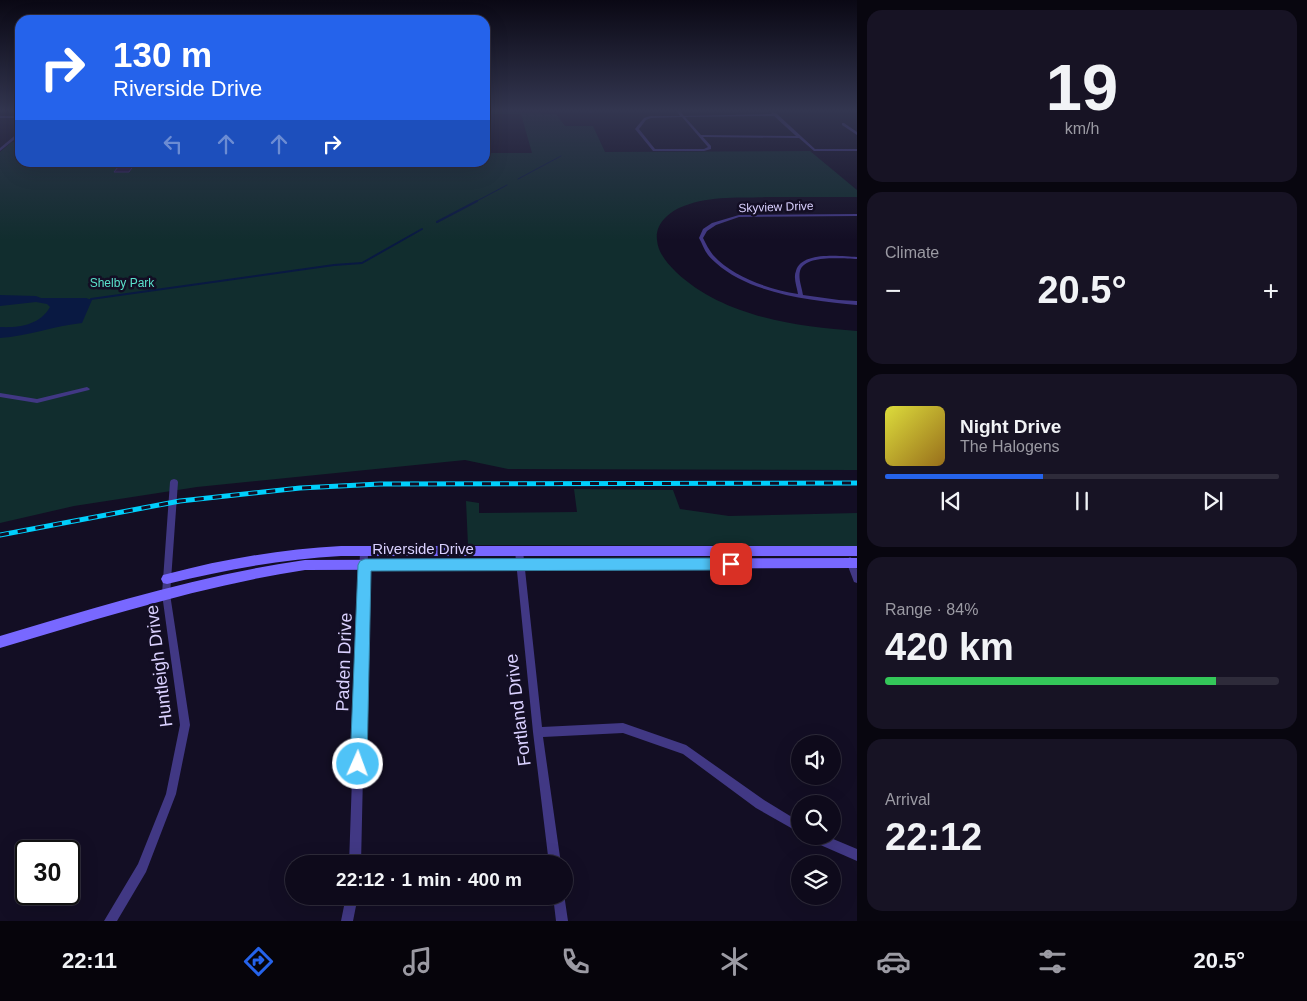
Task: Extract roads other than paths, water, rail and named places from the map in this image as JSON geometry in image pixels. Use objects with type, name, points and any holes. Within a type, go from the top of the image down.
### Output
[{"type":"street","name":"Skyview Drive","points":[[857,215],[739,216],[714,224],[706,230],[701,238],[704,246],[717,263],[727,270],[771,288],[801,296],[857,303]]},
{"type":"street","points":[[801,296],[798,268],[802,264],[817,257],[857,258]]},
{"type":"street","points":[[0,396],[37,401],[87,389]]},
{"type":"street","name":"Huntleigh Drive","points":[[110,921],[142,868],[171,794],[186,726],[166,594],[174,482]]},
{"type":"street","name":"Paden Drive","points":[[355,855],[364,551]]},
{"type":"street","name":"Fortland Drive","points":[[519,551],[538,732],[554,855]]},
{"type":"street","points":[[852,551],[857,579]]},
{"type":"street","name":"Riverside Drive","points":[[167,579],[228,564],[310,552],[852,551]]},
{"type":"street","name":"Riverside Drive","points":[[0,642],[166,594],[272,569],[305,565],[854,564]]},
{"type":"street","points":[[538,732],[623,728],[686,750],[760,804],[791,823]]},
{"type":"street","points":[[834,845],[857,855]]},
{"type":"street","points":[[347,921],[350,905]]},
{"type":"street","points":[[560,905],[562,921]]},
{"type":"water","points":[[0,295],[36,296],[41,298],[86,298],[92,300],[82,323],[0,338],[0,327],[22,326],[35,322],[50,307],[47,304],[36,302],[0,306]]},
{"type":"waterway","points":[[518,179],[561,156]]},
{"type":"waterway","points":[[475,202],[507,185]]},
{"type":"waterway","points":[[437,222],[477,201]]},
{"type":"waterway","points":[[91,299],[334,265],[362,263],[422,229]]},
{"type":"railway","points":[[0,535],[180,501],[300,488],[380,484],[857,483]]},
{"type":"park label","name":"Shelby Park","points":[[122,283]]}]
